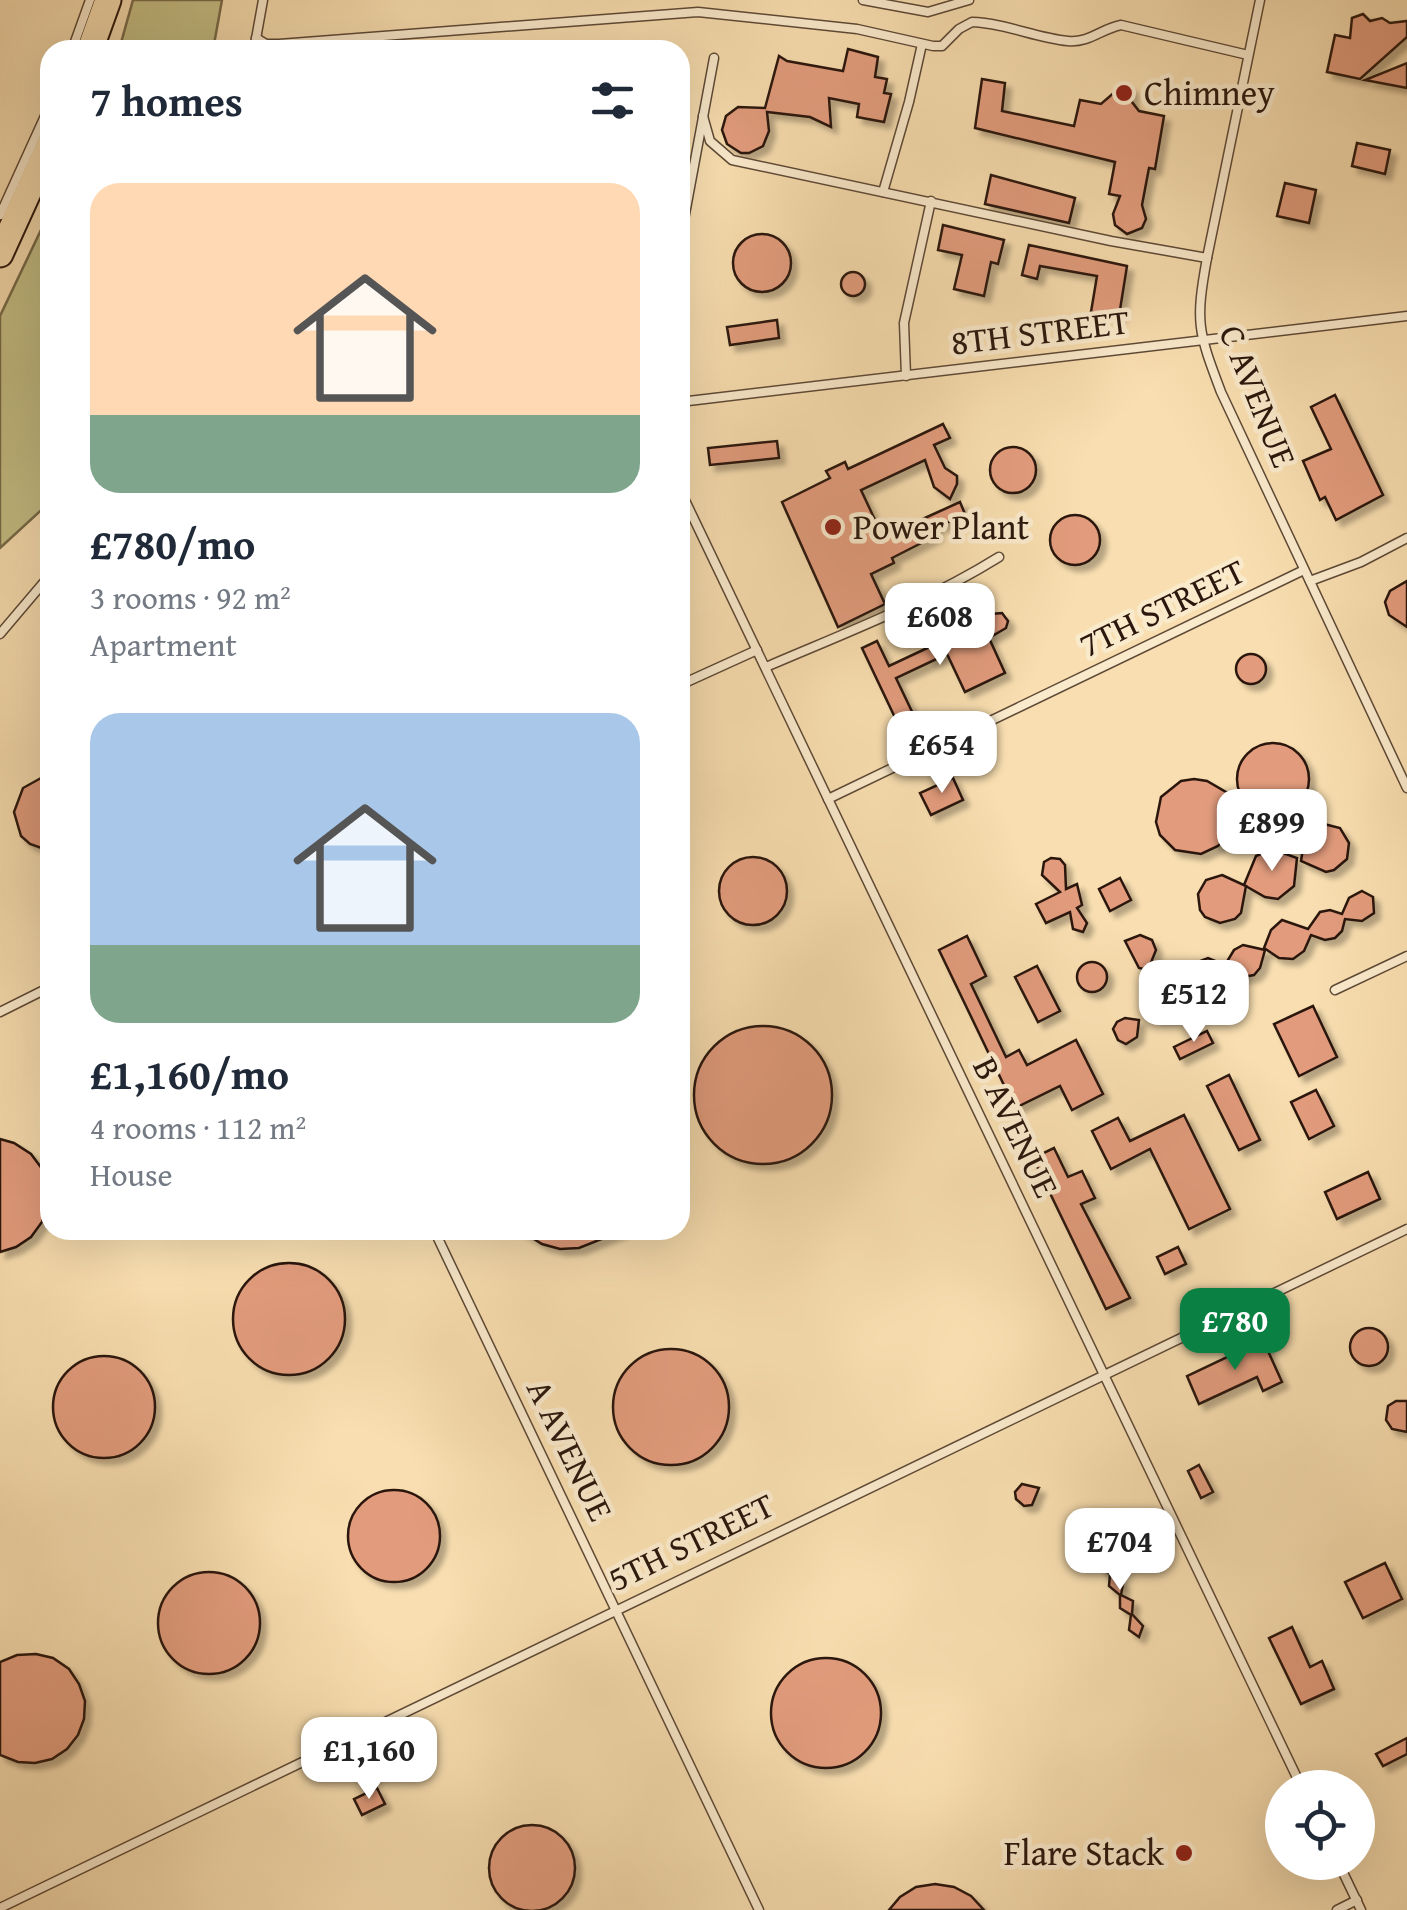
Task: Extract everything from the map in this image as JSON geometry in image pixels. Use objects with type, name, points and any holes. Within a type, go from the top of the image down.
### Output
[{"type":"main road","points":[[94,40],[108,0]]},
{"type":"main road","points":[[0,254],[40,166]]},
{"type":"lane","points":[[76,40],[90,0]]},
{"type":"lane","points":[[259,40],[256,38],[263,0]]},
{"type":"lane","points":[[863,0],[928,12],[969,0]]},
{"type":"lane","name":"C AVENUE","points":[[1260,0],[1207,258],[1198,313],[1202,340],[1221,392],[1407,788]]},
{"type":"lane","points":[[332,40],[698,12],[857,29],[942,46],[959,28],[972,22],[1070,41],[1092,39],[1105,28],[1121,26],[1248,55]]},
{"type":"lane","points":[[883,192],[910,102],[922,44]]},
{"type":"lane","points":[[690,187],[714,58]]},
{"type":"lane","points":[[703,116],[710,141],[732,160],[1207,258]]},
{"type":"lane","points":[[0,216],[40,127]]},
{"type":"lane","points":[[906,376],[904,323],[931,202]]},
{"type":"lane","name":"8TH STREET","points":[[690,401],[1407,316]]},
{"type":"lane","name":"B AVENUE","points":[[690,511],[1293,1770]]},
{"type":"lane","points":[[1310,581],[1361,562],[1407,538]]},
{"type":"lane","points":[[766,667],[902,610],[999,557]]},
{"type":"lane","name":"7TH STREET","points":[[828,798],[1304,570]]},
{"type":"lane","points":[[0,634],[40,587]]},
{"type":"lane","points":[[690,681],[758,650]]},
{"type":"lane","points":[[1335,990],[1407,956]]},
{"type":"lane","points":[[0,1012],[40,992]]},
{"type":"lane","name":"5TH STREET","points":[[0,1908],[1407,1229]]},
{"type":"lane","name":"A AVENUE","points":[[439,1240],[759,1910]]},
{"type":"lane","points":[[1347,1880],[1361,1910]]},
{"type":"lane","points":[[1337,1910],[1357,1900]]},
{"type":"shaded area","points":[[133,0],[222,0],[215,40],[122,40]]},
{"type":"shaded area","points":[[40,232],[40,511],[0,548],[0,316]]},
{"type":"building","points":[[1363,14],[1370,21],[1407,21],[1407,37],[1360,79],[1327,72],[1335,35],[1350,38],[1352,18]]},
{"type":"building","points":[[848,49],[878,57],[875,77],[887,79],[884,93],[891,94],[884,122],[857,117],[859,104],[829,98],[831,127],[810,117],[767,112],[769,131],[763,146],[741,153],[727,144],[722,130],[726,116],[738,107],[765,108],[779,56],[787,61],[843,71]]},
{"type":"building","points":[[1407,63],[1407,88],[1365,80]]},
{"type":"building","points":[[982,79],[1005,83],[1002,111],[1074,126],[1080,100],[1101,104],[1124,84],[1132,88],[1132,102],[1139,111],[1164,116],[1155,169],[1149,168],[1142,228],[1127,234],[1115,225],[1113,214],[1120,196],[1109,194],[1115,162],[975,128]]},
{"type":"building","points":[[1357,143],[1390,150],[1385,174],[1352,166]]},
{"type":"building","points":[[991,175],[1075,198],[1069,223],[985,204]]},
{"type":"building","points":[[1285,183],[1316,190],[1309,223],[1277,216]]},
{"type":"building","points":[[943,225],[1004,240],[998,264],[991,262],[984,296],[954,289],[962,255],[938,250]]},
{"type":"building","points":[[762,234],[782,243],[791,263],[782,283],[762,292],[742,283],[733,263],[742,243]]},
{"type":"building","points":[[1029,245],[1127,266],[1119,316],[1091,312],[1097,276],[1040,266],[1037,279],[1022,275]]},
{"type":"building","points":[[853,272],[862,275],[862,293],[853,296],[844,293],[841,284],[844,275]]},
{"type":"building","points":[[777,320],[779,338],[730,345],[727,327]]},
{"type":"building","points":[[1335,395],[1383,495],[1336,520],[1325,497],[1320,500],[1303,461],[1331,449],[1311,407]]},
{"type":"building","name":"Power Plant","points":[[943,424],[950,438],[934,445],[945,468],[957,476],[950,499],[934,487],[925,460],[861,490],[883,537],[960,502],[965,514],[934,529],[937,535],[892,558],[894,563],[871,574],[885,604],[838,627],[782,502],[830,478],[826,471],[845,462],[848,469]]},
{"type":"building","points":[[777,441],[779,458],[710,465],[708,448]]},
{"type":"building","points":[[1013,447],[1029,454],[1036,470],[1029,486],[1013,493],[997,486],[990,470],[997,454]]},
{"type":"building","points":[[1075,515],[1092,523],[1100,540],[1092,557],[1075,565],[1058,557],[1050,540],[1058,523]]},
{"type":"building","points":[[1407,581],[1407,627],[1389,615],[1385,602],[1390,591]]},
{"type":"building","points":[[1002,613],[1008,621],[1006,628],[989,638],[1005,673],[965,692],[947,654],[896,678],[925,739],[909,747],[862,648],[877,641],[889,666],[987,620],[991,614]]},
{"type":"building","points":[[1251,654],[1265,663],[1266,669],[1257,683],[1251,684],[1237,675],[1236,669],[1245,655]]},
{"type":"building","points":[[1273,743],[1287,745],[1299,753],[1307,765],[1307,793],[1299,805],[1287,813],[1273,815],[1259,813],[1247,805],[1239,793],[1237,779],[1239,765],[1247,753],[1259,745]]},
{"type":"building","points":[[953,778],[963,800],[931,815],[920,793]]},
{"type":"building","points":[[40,779],[40,848],[21,836],[14,812],[23,788]]},
{"type":"building","points":[[1181,781],[1207,781],[1231,795],[1227,836],[1218,846],[1201,854],[1175,850],[1160,835],[1156,822],[1161,797]]},
{"type":"building","points":[[1324,824],[1340,828],[1349,843],[1347,859],[1326,872],[1301,861],[1305,835]]},
{"type":"building","points":[[1272,849],[1297,858],[1294,886],[1278,899],[1265,897],[1244,885],[1256,856]]},
{"type":"building","points":[[753,857],[777,867],[787,891],[777,915],[753,925],[729,915],[719,891],[729,867]]},
{"type":"building","points":[[1060,859],[1065,865],[1066,889],[1077,884],[1082,905],[1077,908],[1087,923],[1083,932],[1073,929],[1070,912],[1046,923],[1036,904],[1060,892],[1042,875],[1044,862]]},
{"type":"building","points":[[1222,875],[1246,886],[1241,913],[1220,923],[1205,917],[1198,894],[1206,880]]},
{"type":"building","points":[[1120,878],[1131,900],[1110,911],[1099,889]]},
{"type":"building","points":[[1362,891],[1373,897],[1374,913],[1362,921],[1345,919],[1335,938],[1325,940],[1311,935],[1304,951],[1293,959],[1279,958],[1264,948],[1271,930],[1282,920],[1308,929],[1320,912],[1342,914],[1349,898]]},
{"type":"building","points":[[1140,935],[1152,940],[1156,950],[1148,970],[1139,968],[1125,941]]},
{"type":"building","points":[[967,936],[986,976],[971,984],[1006,1057],[1019,1050],[1027,1065],[1076,1040],[1103,1094],[1072,1110],[1060,1086],[1015,1108],[939,950]]},
{"type":"building","points":[[1243,945],[1265,950],[1254,975],[1232,973],[1224,990],[1212,998],[1189,993],[1182,1009],[1171,1017],[1157,1017],[1148,1011],[1144,994],[1156,975],[1183,985],[1195,963],[1208,958],[1225,965],[1234,950]]},
{"type":"building","points":[[1092,962],[1106,971],[1107,977],[1098,991],[1092,992],[1078,983],[1077,977],[1086,963]]},
{"type":"building","points":[[1037,966],[1060,1011],[1038,1022],[1015,977]]},
{"type":"building","points":[[1313,1006],[1337,1057],[1299,1076],[1274,1024]]},
{"type":"building","points":[[1125,1018],[1139,1020],[1137,1037],[1126,1044],[1118,1040],[1113,1029]]},
{"type":"building","points":[[763,1026],[790,1031],[812,1046],[827,1068],[832,1095],[827,1122],[812,1144],[790,1159],[763,1164],[736,1159],[714,1144],[699,1122],[694,1095],[699,1068],[714,1046],[736,1031]]},
{"type":"building","points":[[1207,1031],[1213,1043],[1180,1059],[1174,1047]]},
{"type":"building","points":[[1229,1075],[1260,1140],[1239,1150],[1207,1086]]},
{"type":"building","points":[[1316,1090],[1334,1126],[1309,1139],[1291,1102]]},
{"type":"building","points":[[1184,1115],[1230,1209],[1189,1229],[1150,1149],[1111,1169],[1092,1131],[1118,1118],[1130,1141]]},
{"type":"building","points":[[0,1139],[31,1154],[40,1166],[40,1225],[31,1237],[0,1252]]},
{"type":"building","points":[[1054,1148],[1068,1177],[1082,1171],[1095,1198],[1081,1204],[1130,1298],[1106,1309],[1033,1158]]},
{"type":"building","points":[[1368,1172],[1380,1199],[1337,1219],[1325,1192]]},
{"type":"building","points":[[536,1240],[599,1240],[579,1248],[560,1249]]},
{"type":"building","points":[[1178,1247],[1186,1264],[1165,1274],[1157,1257]]},
{"type":"building","points":[[289,1263],[311,1267],[329,1279],[341,1297],[345,1319],[341,1341],[329,1359],[311,1371],[289,1375],[267,1371],[249,1359],[237,1341],[233,1319],[237,1297],[249,1279],[267,1267]]},
{"type":"building","points":[[1369,1328],[1382,1334],[1388,1347],[1382,1360],[1369,1366],[1356,1360],[1350,1347],[1356,1334]]},
{"type":"building","points":[[1263,1340],[1282,1382],[1263,1391],[1257,1377],[1199,1404],[1187,1376]]},
{"type":"building","points":[[671,1349],[693,1354],[712,1366],[724,1385],[729,1407],[724,1429],[712,1448],[693,1460],[671,1465],[649,1460],[630,1448],[618,1429],[613,1407],[618,1385],[630,1366],[649,1354]]},
{"type":"building","points":[[104,1356],[124,1359],[147,1378],[155,1407],[152,1427],[133,1450],[104,1458],[84,1455],[61,1436],[53,1407],[56,1387],[75,1364]]},
{"type":"building","points":[[1407,1401],[1407,1432],[1392,1429],[1386,1420],[1388,1406]]},
{"type":"building","points":[[1199,1465],[1213,1492],[1201,1498],[1188,1471]]},
{"type":"building","points":[[1022,1484],[1039,1488],[1032,1505],[1024,1506],[1016,1499],[1015,1492]]},
{"type":"building","points":[[394,1490],[412,1494],[426,1504],[436,1518],[440,1536],[436,1554],[426,1568],[412,1578],[394,1582],[376,1578],[362,1568],[352,1554],[348,1536],[352,1518],[362,1504],[376,1494]]},
{"type":"building","points":[[1100,1553],[1113,1560],[1114,1572],[1123,1584],[1121,1595],[1133,1601],[1132,1614],[1143,1626],[1139,1637],[1129,1630],[1131,1615],[1120,1608],[1120,1595],[1109,1586],[1110,1574],[1099,1566]]},
{"type":"building","points":[[1385,1563],[1402,1599],[1363,1618],[1345,1582]]},
{"type":"building","points":[[209,1572],[238,1580],[252,1594],[260,1623],[252,1652],[238,1666],[209,1674],[180,1666],[166,1652],[158,1623],[166,1594],[180,1580]]},
{"type":"building","points":[[1292,1627],[1310,1667],[1322,1661],[1334,1689],[1301,1704],[1269,1638]]},
{"type":"building","points":[[17,1655],[53,1658],[69,1669],[85,1701],[84,1719],[67,1749],[52,1759],[18,1762],[0,1755],[0,1662]]},
{"type":"building","points":[[826,1658],[847,1662],[865,1674],[877,1692],[881,1713],[877,1734],[865,1752],[847,1764],[826,1768],[805,1764],[787,1752],[775,1734],[771,1713],[775,1692],[787,1674],[805,1662]]},
{"type":"building","points":[[1407,1738],[1407,1754],[1383,1766],[1376,1754]]},
{"type":"building","points":[[377,1788],[385,1804],[362,1815],[354,1799]]},
{"type":"building","points":[[532,1825],[556,1832],[568,1844],[575,1868],[568,1892],[556,1904],[532,1911],[508,1904],[496,1892],[489,1868],[496,1844],[508,1832]]},
{"type":"building","points":[[916,1887],[954,1887],[971,1896],[984,1910],[889,1910]]},
{"type":"place","name":"Chimney","points":[[1124,93]]},
{"type":"place","name":"Power Plant","points":[[833,527]]},
{"type":"place","name":"Flare Stack","points":[[1184,1853]]}]
